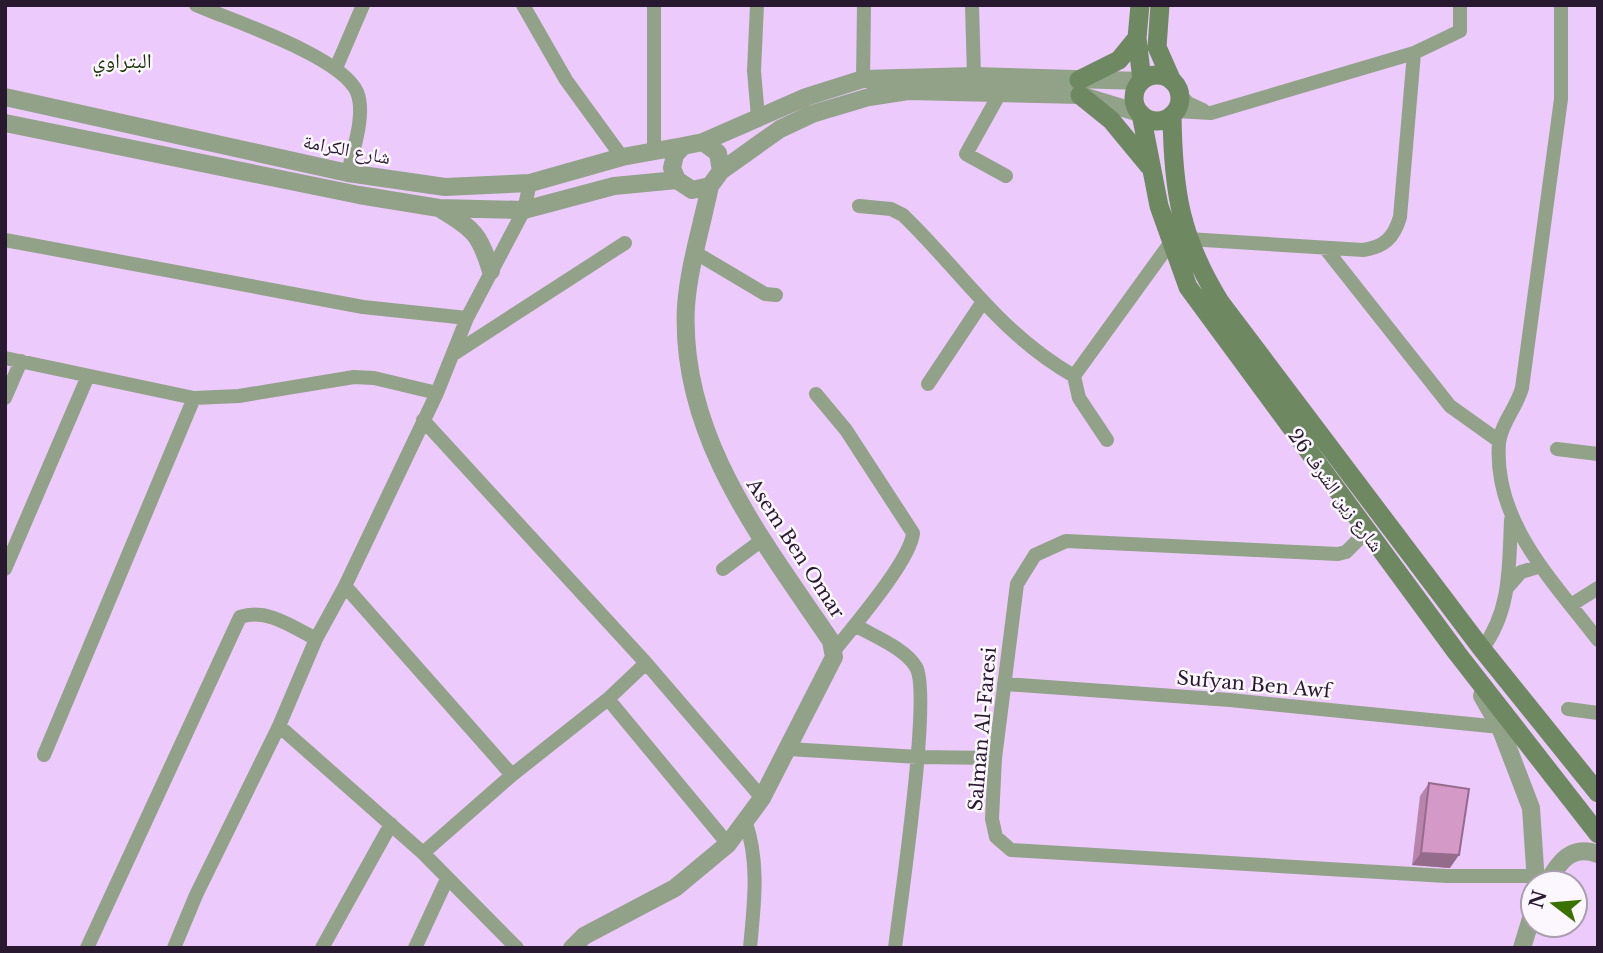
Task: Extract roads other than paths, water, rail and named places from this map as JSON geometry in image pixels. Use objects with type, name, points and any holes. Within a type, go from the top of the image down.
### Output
[{"type":"main road","points":[[1140,5],[1137,38],[1141,81],[1134,101],[1140,113],[1152,120],[1175,100],[1160,75],[1141,81]]},
{"type":"main road","name":"شارع زين الشرف 26","points":[[1160,5],[1157,47],[1175,100],[1172,167],[1188,287],[1366,532],[1598,834]]},
{"type":"main road","points":[[1137,38],[1119,60],[1079,87],[1111,120],[1152,170]]},
{"type":"main road","name":"شارع زين الشرف 26","points":[[1140,113],[1152,170],[1180,240],[1220,302],[1482,649],[1598,793]]},
{"type":"street","points":[[196,5],[313,55],[336,68],[357,93],[360,105],[348,173]]},
{"type":"street","points":[[336,68],[363,5]]},
{"type":"street","points":[[523,5],[566,80],[622,157]]},
{"type":"street","points":[[654,5],[654,150]]},
{"type":"street","points":[[757,5],[754,71],[758,117]]},
{"type":"street","points":[[863,79],[864,5]]},
{"type":"street","points":[[972,5],[974,76]]},
{"type":"street","points":[[1175,100],[1210,113],[1414,53],[1460,31],[1460,5]]},
{"type":"street","points":[[1482,649],[1495,632],[1507,588],[1511,520],[1499,441],[1522,388],[1561,99],[1561,5]]},
{"type":"street","points":[[1074,376],[1180,240],[1378,248],[1388,242],[1396,230],[1414,53]]},
{"type":"street","points":[[701,232],[692,190],[677,180],[673,168],[675,155],[683,146],[703,142],[806,97],[863,79],[974,76],[1079,87],[1140,113]]},
{"type":"street","points":[[692,190],[710,186],[721,171],[780,129],[846,103],[908,91],[1000,93],[1141,81]]},
{"type":"street","points":[[1000,93],[966,154],[1006,176]]},
{"type":"street","name":"شارع الكرامة","points":[[5,97],[348,173],[445,187],[530,183],[622,157],[683,146]]},
{"type":"street","points":[[5,123],[359,195],[439,208],[490,212],[524,210],[614,186],[677,180]]},
{"type":"street","points":[[703,142],[718,153],[721,171]]},
{"type":"street","points":[[174,948],[196,895],[279,726],[316,639],[345,586],[456,353],[467,318],[524,210],[530,183]]},
{"type":"street","name":"Asem Ben Omar","points":[[710,186],[686,305],[687,363],[696,400],[708,440],[729,483],[762,540],[831,641],[834,652]]},
{"type":"street","points":[[859,206],[891,209],[903,215],[982,303],[1023,342],[1074,376],[1079,398],[1107,440]]},
{"type":"street","points":[[439,208],[472,228],[483,244],[491,271]]},
{"type":"street","points":[[5,240],[363,307],[467,318]]},
{"type":"street","points":[[456,353],[625,243]]},
{"type":"street","points":[[1325,247],[1450,407],[1499,441]]},
{"type":"street","points":[[696,253],[765,294],[776,295]]},
{"type":"street","points":[[928,384],[982,303]]},
{"type":"street","points":[[5,358],[194,398],[239,396],[354,377],[374,378],[437,393]]},
{"type":"street","points":[[5,398],[21,361]]},
{"type":"street","points":[[5,569],[88,376]]},
{"type":"street","points":[[572,948],[584,936],[675,888],[728,844],[762,798],[832,663],[834,652],[906,552],[913,533],[901,510],[846,430],[816,394]]},
{"type":"street","points":[[44,755],[194,398]]},
{"type":"street","points":[[423,420],[646,663],[762,798]]},
{"type":"street","points":[[1557,449],[1598,454]]},
{"type":"street","points":[[1511,520],[1541,566],[1598,640]]},
{"type":"street","name":"Salman Al-Faresi","points":[[1366,532],[1346,552],[1329,554],[1066,541],[1035,555],[1017,584],[995,758],[992,819],[996,837],[1011,850],[1519,880]]},
{"type":"street","points":[[723,569],[762,540]]},
{"type":"street","points":[[1507,588],[1521,572],[1541,566]]},
{"type":"street","points":[[345,586],[512,775]]},
{"type":"street","points":[[1571,605],[1598,588]]},
{"type":"street","points":[[87,948],[240,617],[254,612],[274,617],[316,639]]},
{"type":"street","points":[[855,625],[899,652],[916,666],[920,679],[918,757],[895,948]]},
{"type":"street","points":[[1457,653],[1500,727],[1531,808],[1538,869]]},
{"type":"street","points":[[424,853],[512,775],[608,699],[646,663]]},
{"type":"street","name":"Sufyan Ben Awf","points":[[1004,684],[1230,700],[1500,727]]},
{"type":"street","points":[[608,699],[728,844]]},
{"type":"street","points":[[1568,709],[1598,713]]},
{"type":"street","points":[[279,726],[424,853],[517,948]]},
{"type":"street","points":[[789,749],[918,757],[995,758]]},
{"type":"street","points":[[745,820],[753,844],[756,869],[750,948]]},
{"type":"street","points":[[322,948],[391,824]]},
{"type":"street","points":[[1552,869],[1569,854],[1588,851],[1598,854]]},
{"type":"street","points":[[415,948],[447,879]]},
{"type":"street","points":[[495,948],[501,933]]},
{"type":"district","name":"البتراوي","points":[[122,61]]}]
